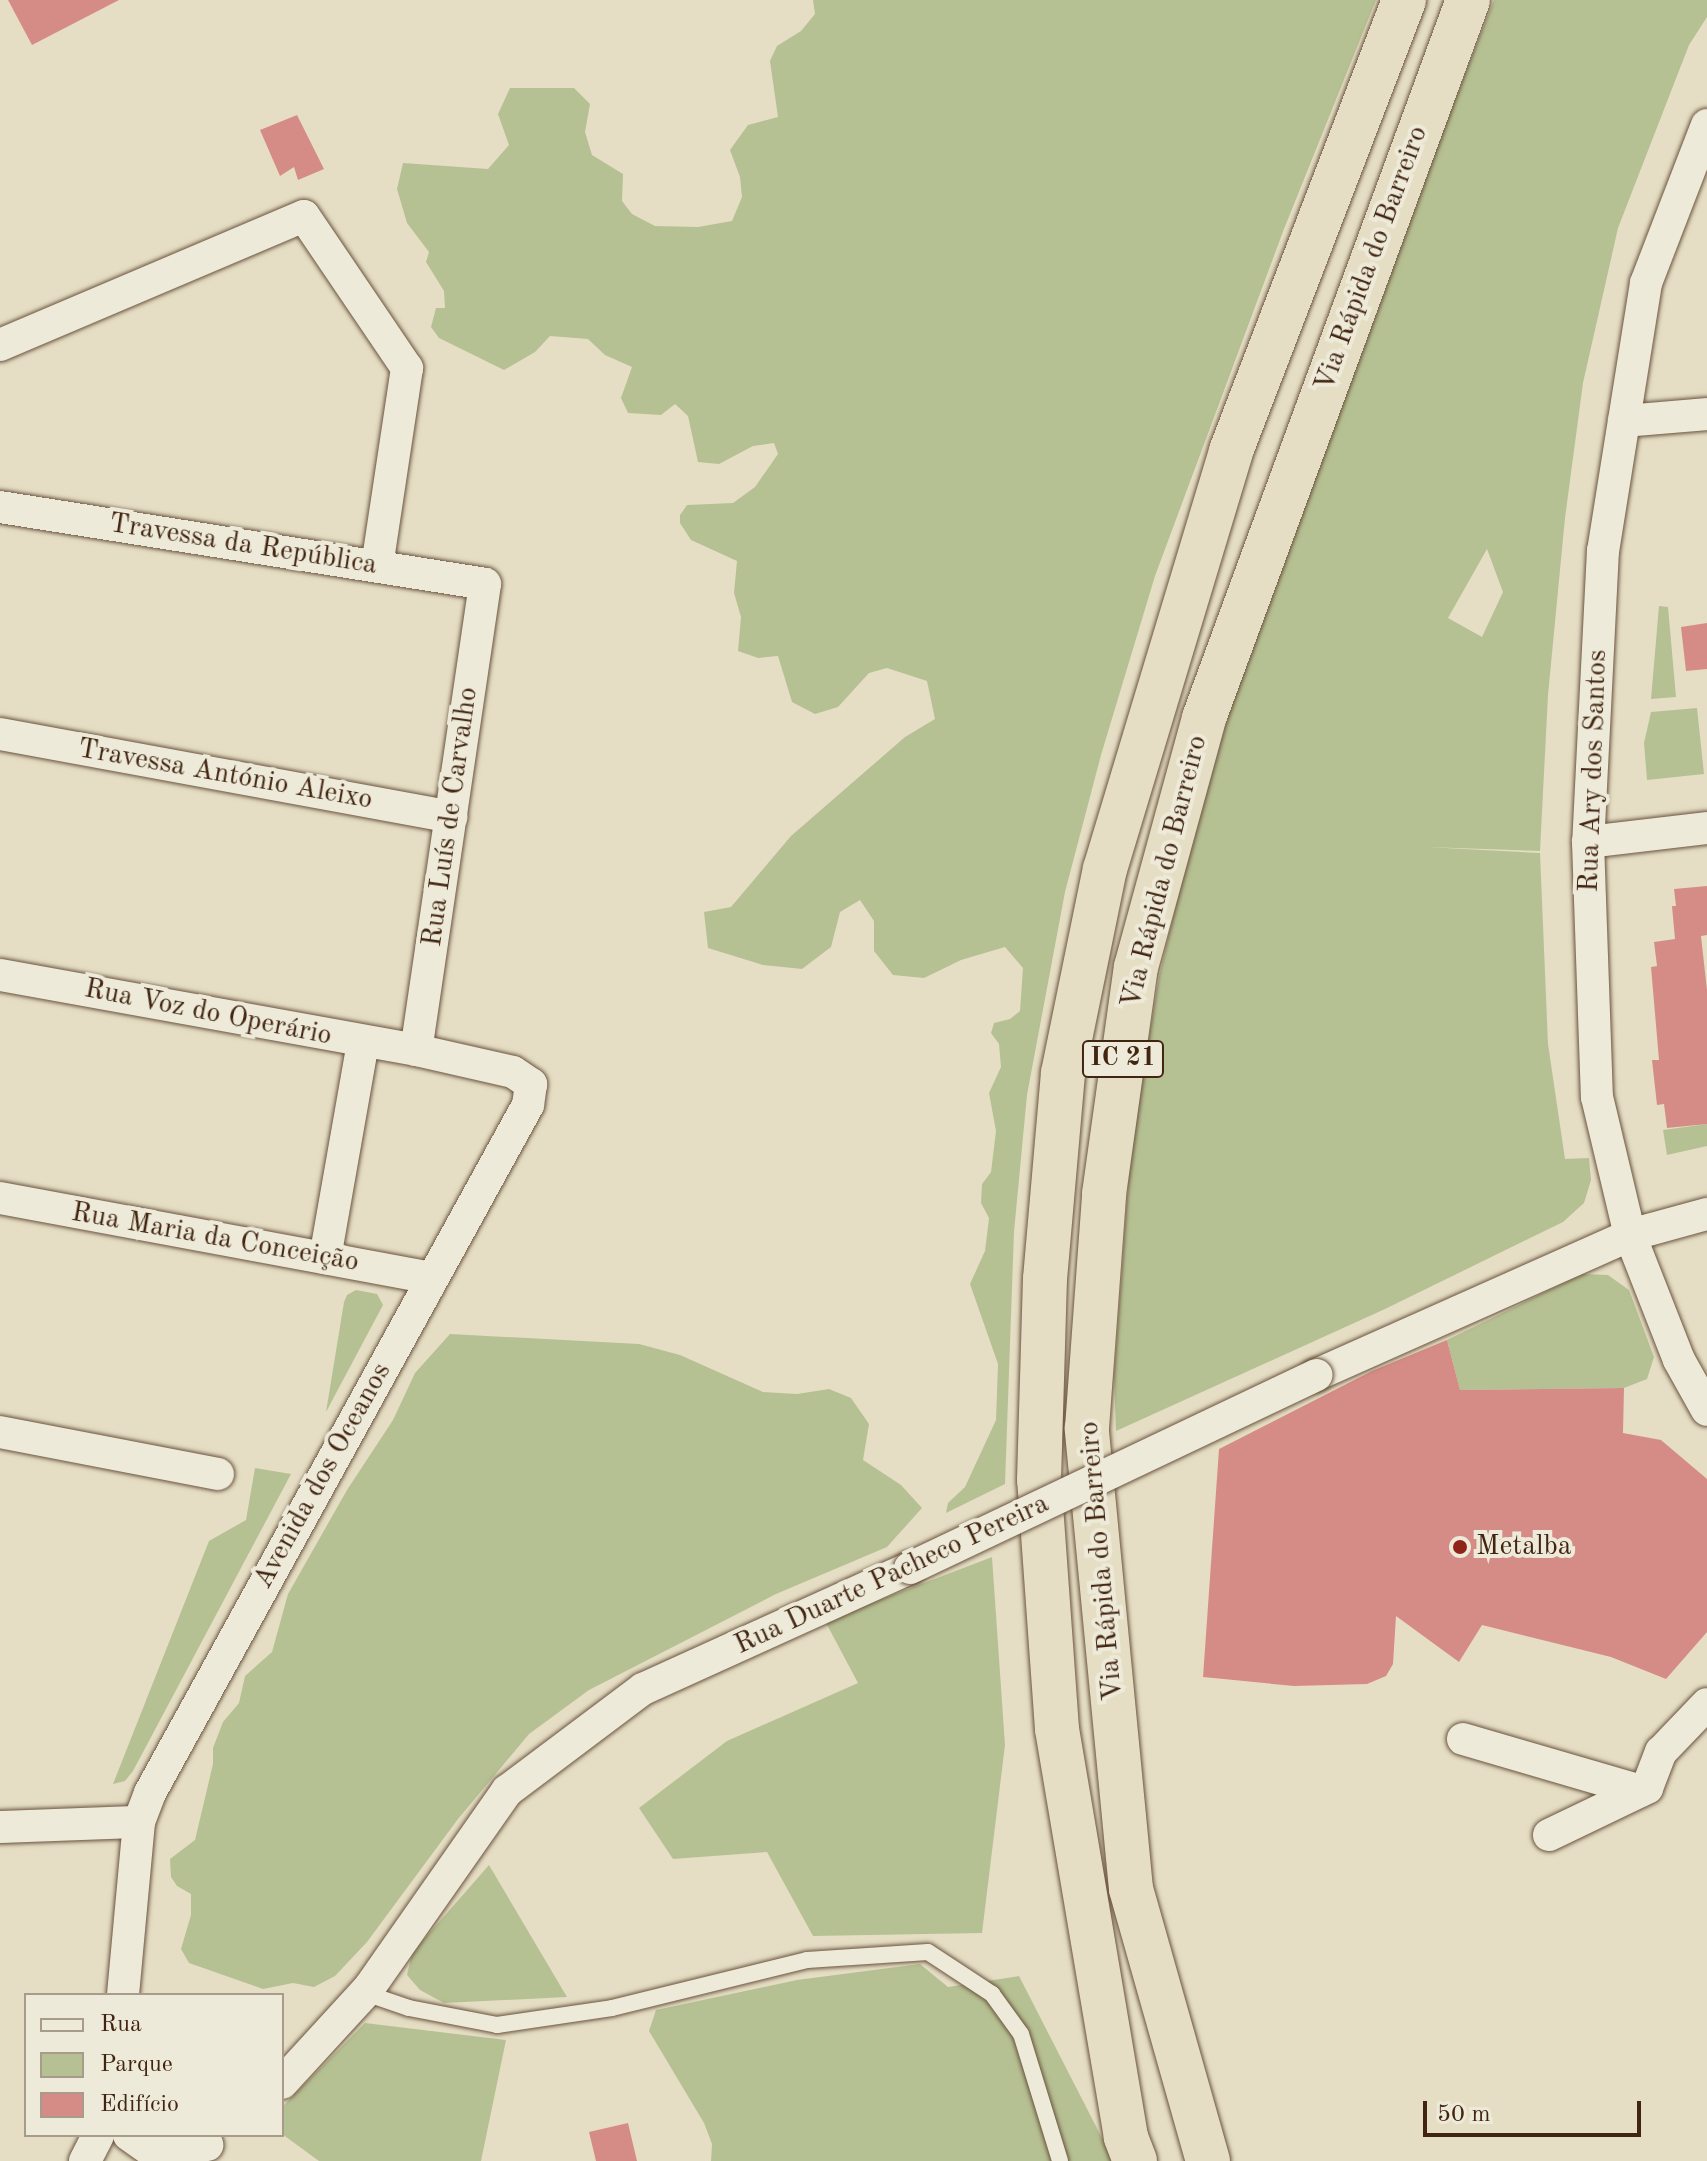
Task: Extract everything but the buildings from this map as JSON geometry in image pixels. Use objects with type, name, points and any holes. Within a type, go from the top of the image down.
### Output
[{"type":"highway","name":"Via Rápida do Barreiro","points":[[1135,2161],[1126,2137],[1057,1729],[1039,1480],[1045,1279],[1063,1073],[1105,869],[1231,451],[1404,0]]},
{"type":"highway","name":"Via Rápida do Barreiro","points":[[1208,2161],[1131,1889],[1087,1428],[1104,1194],[1136,967],[1204,718],[1468,0]]},
{"type":"street","name":"Rua Ary dos Santos","points":[[1707,125],[1646,283],[1603,550],[1588,842],[1597,1097],[1630,1235],[1679,1360],[1707,1410]]},
{"type":"street","points":[[0,345],[304,216],[407,368],[377,566]]},
{"type":"street","points":[[1624,421],[1707,414]]},
{"type":"street","name":"Travessa da República","points":[[0,507],[485,584]]},
{"type":"street","name":"Rua Luís de Carvalho","points":[[416,1050],[485,584]]},
{"type":"street","name":"Travessa António Aleixo","points":[[0,734],[451,817]]},
{"type":"street","points":[[1588,842],[1707,828]]},
{"type":"street","name":"Rua Voz do Operário","points":[[0,975],[416,1050]]},
{"type":"street","points":[[325,1258],[363,1042]]},
{"type":"street","name":"Avenida dos Oceanos","points":[[123,1993],[139,1822],[157,1780],[528,1105],[531,1084],[513,1072],[416,1050]]},
{"type":"street","name":"Rua Maria da Conceição","points":[[0,1198],[431,1278]]},
{"type":"street","name":"Rua Duarte Pacheco Pereira","points":[[284,2081],[365,1993],[507,1791],[643,1689],[910,1568],[1316,1375],[1630,1235],[1707,1214]]},
{"type":"street","points":[[0,1432],[218,1474]]},
{"type":"street","points":[[1549,1835],[1647,1788],[1661,1752],[1707,1704]]},
{"type":"street","points":[[1463,1739],[1641,1791]]},
{"type":"street","points":[[0,1827],[139,1822]]},
{"type":"street","points":[[85,2161],[97,2137]]},
{"type":"street","points":[[132,2137],[155,2153],[204,2147]]},
{"type":"lane","points":[[365,1993],[409,2008],[497,2025],[612,2008],[807,1960],[928,1952],[992,1994],[1021,2034],[1060,2161]]},
{"type":"green space","points":[[813,0],[1376,0],[1284,229],[1155,576],[1101,755],[1065,892],[1027,1095],[1014,1232],[1005,1484],[946,1513],[948,1503],[965,1487],[996,1420],[998,1364],[970,1284],[985,1251],[989,1218],[981,1203],[982,1184],[991,1172],[996,1131],[989,1093],[1001,1067],[999,1044],[991,1033],[994,1023],[1010,1019],[1020,1011],[1023,968],[1005,947],[961,960],[924,978],[893,975],[874,951],[874,921],[860,900],[840,912],[831,947],[802,969],[763,965],[708,948],[704,912],[731,907],[791,836],[905,737],[935,719],[927,681],[887,668],[869,673],[838,707],[815,714],[792,702],[778,656],[758,658],[738,651],[741,617],[734,593],[737,561],[691,540],[680,523],[680,515],[687,505],[733,503],[755,487],[778,454],[774,443],[753,446],[719,464],[698,462],[688,416],[675,404],[661,415],[628,413],[621,398],[632,367],[605,355],[588,339],[550,336],[535,352],[504,370],[439,338],[431,327],[436,308],[445,308],[444,291],[426,262],[429,252],[407,223],[397,189],[403,163],[488,169],[509,145],[498,114],[510,88],[574,88],[590,104],[585,132],[592,155],[623,174],[622,201],[632,214],[655,226],[698,227],[732,221],[742,197],[740,177],[730,150],[748,125],[778,117],[770,61],[777,46],[801,31],[815,14]]},
{"type":"green space","points":[[1494,0],[1707,0],[1707,17],[1689,45],[1618,228],[1583,383],[1565,518],[1548,695],[1540,851],[1426,847],[1540,853],[1548,1044],[1565,1159],[1589,1158],[1591,1180],[1584,1203],[1563,1222],[1385,1309],[1116,1431],[1114,1377],[1131,1146],[1159,977],[1199,806],[1236,677],[1349,370]],"holes":[[[1487,549],[1503,592],[1482,637],[1448,618]]]},
{"type":"green space","points":[[1659,606],[1668,607],[1676,697],[1651,699]]},
{"type":"green space","points":[[1697,708],[1704,774],[1647,780],[1644,743],[1651,712]]},
{"type":"green space","points":[[1707,1124],[1707,1146],[1667,1155],[1663,1130]]},
{"type":"green space","points":[[1582,1274],[1608,1275],[1629,1290],[1654,1357],[1647,1379],[1624,1388],[1460,1390],[1447,1340]]},
{"type":"green space","points":[[356,1290],[377,1294],[383,1305],[326,1412],[344,1302],[347,1295]]},
{"type":"green space","points":[[450,1334],[639,1344],[680,1355],[763,1392],[797,1394],[829,1389],[851,1398],[869,1424],[863,1460],[901,1485],[922,1508],[887,1547],[776,1594],[589,1690],[529,1734],[458,1819],[367,1942],[335,1976],[314,1987],[293,1983],[263,1989],[189,1963],[181,1949],[191,1915],[191,1894],[177,1886],[171,1877],[170,1859],[195,1840],[213,1764],[213,1748],[223,1722],[239,1703],[245,1676],[272,1652],[288,1594],[347,1490],[393,1420],[415,1373]]},
{"type":"green space","points":[[255,1468],[291,1474],[133,1771],[125,1781],[113,1784],[209,1541],[246,1520]]},
{"type":"green space","points":[[992,1557],[1005,1745],[982,1933],[813,1936],[767,1852],[673,1859],[639,1808],[727,1741],[858,1683],[825,1621]]},
{"type":"green space","points":[[489,1865],[567,1997],[444,2003],[420,1990],[407,1975],[412,1953]]},
{"type":"green space","points":[[920,1964],[948,1987],[1019,1976],[1111,2161],[711,2161],[712,2144],[704,2123],[649,2031],[656,2010],[797,1980]]},
{"type":"green space","points":[[365,2023],[506,2040],[481,2161],[319,2161],[284,2135],[284,2105]]},
{"type":"place","name":"Metalba","points":[[1460,1547]]}]
